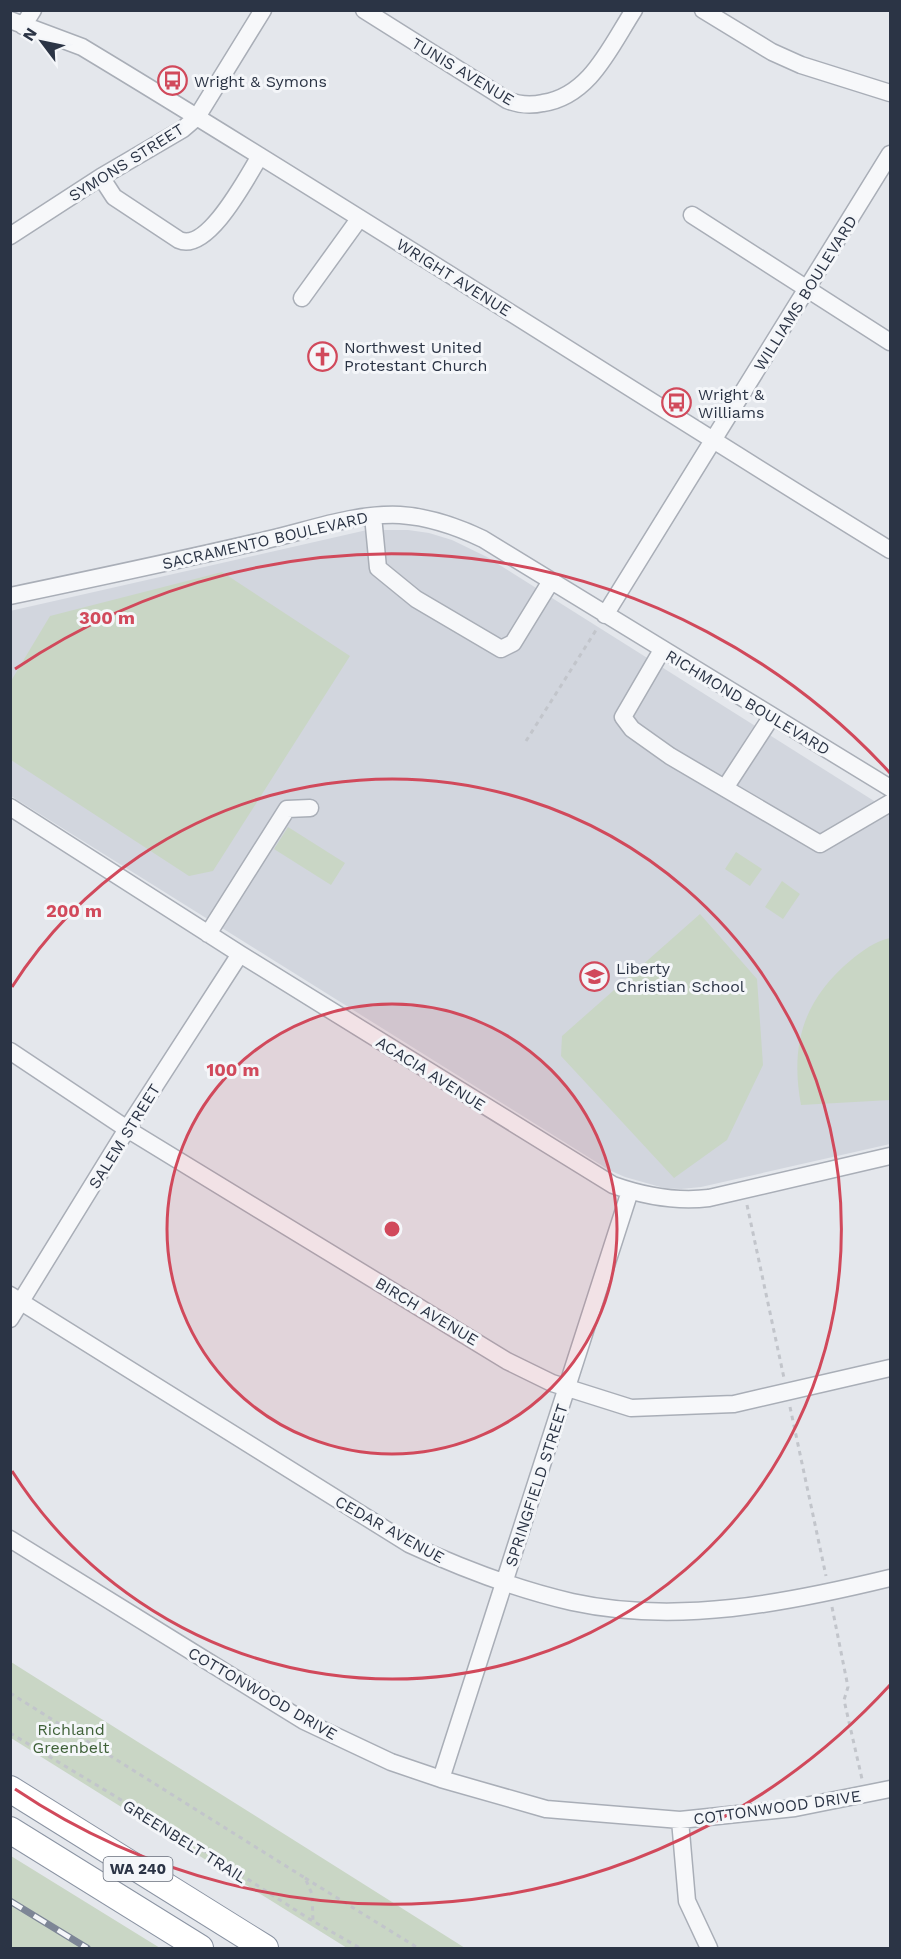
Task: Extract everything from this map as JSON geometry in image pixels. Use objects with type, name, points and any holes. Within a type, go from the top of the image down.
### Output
[{"type":"highway","name":"WA 240","points":[[10,1789],[265,1948]]},
{"type":"highway","name":"WA 240","points":[[10,1830],[200,1948]]},
{"type":"street","points":[[17,23],[33,10]]},
{"type":"street","name":"SYMONS STREET","points":[[10,236],[101,177],[183,129],[197,117],[263,10]]},
{"type":"street","name":"TUNIS AVENUE","points":[[364,10],[507,100],[522,105],[533,105],[563,99],[588,80],[634,10]]},
{"type":"street","points":[[703,10],[772,52],[801,65],[891,93]]},
{"type":"street","name":"WRIGHT AVENUE","points":[[17,23],[82,47],[477,291],[712,441],[891,550]]},
{"type":"street","name":"WILLIAMS BOULEVARD","points":[[605,615],[891,154]]},
{"type":"street","points":[[101,177],[114,197],[184,243],[192,242],[213,227],[260,156]]},
{"type":"street","points":[[692,215],[891,342]]},
{"type":"street","points":[[302,298],[359,219]]},
{"type":"street","name":"SACRAMENTO BOULEVARD","points":[[10,596],[268,540],[350,519],[400,515],[451,524],[483,539],[605,615]]},
{"type":"street","points":[[373,516],[378,568],[416,599],[501,650],[513,643],[551,581]]},
{"type":"street","name":"RICHMOND BOULEVARD","points":[[605,615],[891,788]]},
{"type":"street","points":[[662,650],[623,717],[632,729],[669,756],[820,844],[891,803]]},
{"type":"street","points":[[725,788],[772,716]]},
{"type":"street","name":"ACACIA AVENUE","points":[[10,807],[598,1178],[630,1191],[667,1198],[709,1198],[891,1156]]},
{"type":"street","points":[[208,934],[287,809],[310,808]]},
{"type":"street","name":"SALEM STREET","points":[[10,1319],[16,1298],[240,954]]},
{"type":"street","name":"BIRCH AVENUE","points":[[10,1051],[127,1129],[507,1361],[552,1383],[631,1408],[734,1404],[891,1368]]},
{"type":"street","name":"SPRINGFIELD STREET","points":[[441,1779],[630,1191]]},
{"type":"street","name":"CEDAR AVENUE","points":[[16,1298],[409,1544],[453,1564],[504,1582],[572,1602],[635,1610],[696,1610],[773,1604],[891,1578]]},
{"type":"street","name":"COTTONWOOD DRIVE","points":[[10,1539],[304,1721],[391,1762],[546,1809],[680,1820],[795,1808],[891,1789]]},
{"type":"street","points":[[680,1820],[687,1901],[709,1948]]},
{"type":"path","points":[[526,741],[605,615]]},
{"type":"path","points":[[746,1203],[785,1380]]},
{"type":"path","points":[[790,1406],[827,1581]]},
{"type":"path","points":[[831,1606],[848,1687],[844,1700],[863,1781]]},
{"type":"path","points":[[10,1693],[418,1948]]},
{"type":"path","name":"GREENBELT TRAIL","points":[[10,1733],[173,1831],[313,1922],[360,1948]]},
{"type":"path","points":[[305,1878],[312,1894],[313,1922]]},
{"type":"shaded area","name":"Liberty Christian School","points":[[367,530],[408,530],[429,533],[452,540],[487,557],[890,811],[890,1144],[701,1187],[664,1188],[625,1177],[609,1170],[11,796],[10,611]]},
{"type":"green space","points":[[222,572],[350,656],[213,871],[189,876],[11,760],[11,681],[50,616]]},
{"type":"green space","points":[[288,827],[345,863],[331,885],[274,849]]},
{"type":"green space","points":[[736,852],[762,869],[750,886],[725,869]]},
{"type":"green space","points":[[782,881],[800,894],[783,919],[765,907]]},
{"type":"green space","points":[[700,914],[757,979],[763,1065],[727,1140],[674,1178],[561,1056],[562,1036]]},
{"type":"green space","points":[[890,938],[890,1100],[801,1105],[797,1063],[799,1043],[811,1008],[821,991],[851,960],[874,944]]},
{"type":"green space","name":"Richland Greenbelt","points":[[11,1662],[465,1948],[347,1948],[11,1738]]},
{"type":"green space","points":[[11,1856],[160,1948],[11,1948]]},
{"type":"railway","points":[[10,1901],[87,1948]]},
{"type":"place","name":"Wright & Symons","points":[[173,81]]},
{"type":"place","name":"Northwest United Protestant Church","points":[[323,356]]},
{"type":"place","name":"Wright & Williams","points":[[677,403]]},
{"type":"place","name":"Liberty Christian School","points":[[595,977]]}]
